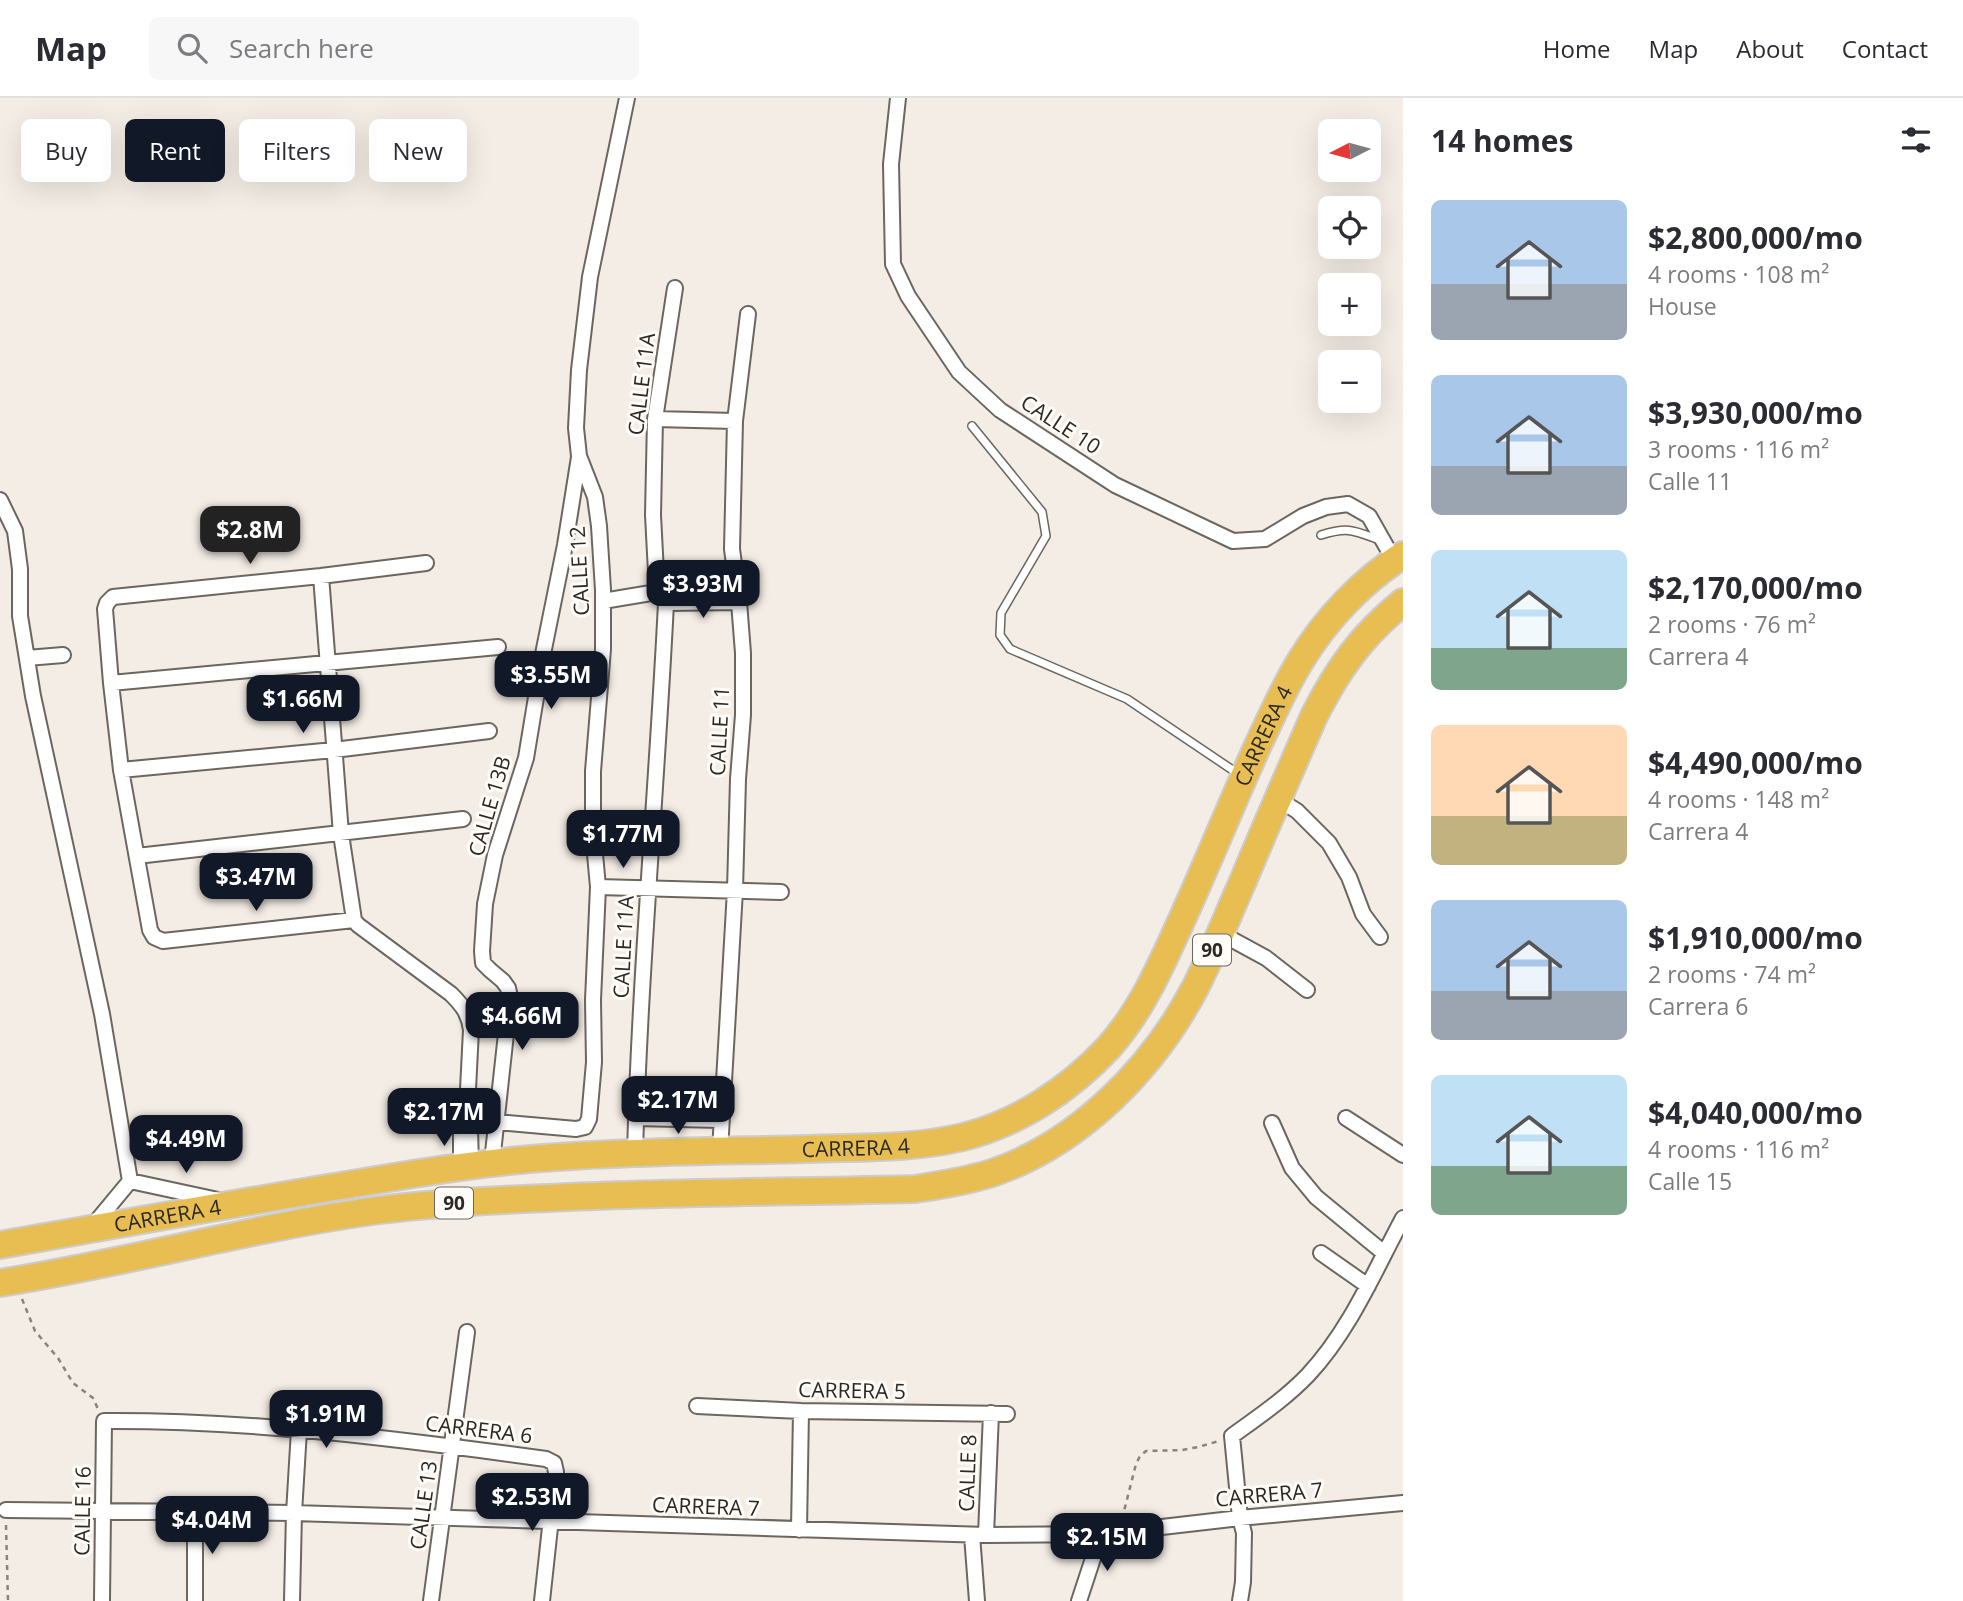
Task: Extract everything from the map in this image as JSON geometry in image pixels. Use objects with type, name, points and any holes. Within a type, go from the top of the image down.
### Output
[{"type":"highway","name":"CARRERA 4","points":[[0,1245],[475,1164],[635,1153],[930,1143],[966,1136],[1024,1113],[1079,1077],[1133,1017],[1152,985],[1183,918],[1286,685],[1302,657],[1343,605],[1393,552]]},
{"type":"highway","name":"CARRERA 4","points":[[7,1282],[92,1267],[299,1223],[419,1205],[636,1194],[915,1189],[961,1182],[1023,1160],[1055,1143],[1110,1099],[1157,1047],[1176,1021],[1195,988],[1220,933],[1314,716],[1342,666],[1363,639],[1403,602]]},
{"type":"highway","points":[[836,1148],[836,1191]]},
{"type":"street","name":"CALLE 12","points":[[497,1122],[576,1129],[585,1127],[589,1119],[594,1062],[593,1000],[598,887],[593,832],[593,771],[603,649],[603,601],[596,506],[579,456],[576,428],[579,370],[590,277],[627,98]]},
{"type":"street","name":"CALLE 10","points":[[898,98],[891,164],[893,264],[908,296],[959,372],[1000,410],[1115,485],[1233,541],[1265,539],[1303,516],[1326,507],[1349,504],[1369,516],[1393,552]]},
{"type":"street","name":"CALLE 11A","points":[[635,1153],[647,887],[660,722],[662,597],[653,515],[655,419],[675,288]]},
{"type":"street","name":"CALLE 11","points":[[720,1151],[743,715],[743,653],[732,550],[735,421],[748,314]]},
{"type":"street","points":[[655,419],[735,421]]},
{"type":"street","name":"CALLE 13B","points":[[497,1122],[510,997],[503,981],[483,962],[488,892],[495,855],[526,758],[579,456]]},
{"type":"street","points":[[0,500],[15,531],[20,569],[20,616],[33,696],[103,1014],[130,1181],[90,1229]]},
{"type":"street","points":[[354,920],[163,941],[154,937],[150,930],[121,770],[105,609],[113,597],[426,563]]},
{"type":"street","points":[[321,576],[341,834],[354,920],[452,993],[464,1007],[471,1030],[467,1109],[475,1164]]},
{"type":"street","points":[[603,601],[662,597],[739,602]]},
{"type":"street","points":[[111,683],[498,647]]},
{"type":"street","points":[[27,658],[63,655]]},
{"type":"street","points":[[121,770],[334,750],[489,731]]},
{"type":"street","points":[[1278,799],[1297,811],[1329,843],[1349,877],[1363,914],[1380,937]]},
{"type":"street","points":[[137,856],[463,819]]},
{"type":"street","points":[[598,887],[781,892]]},
{"type":"street","points":[[1220,933],[1266,958],[1307,990]]},
{"type":"street","points":[[636,1118],[721,1120]]},
{"type":"street","points":[[1346,1118],[1403,1155]]},
{"type":"street","points":[[475,1164],[497,1122]]},
{"type":"street","points":[[1272,1123],[1292,1168],[1316,1197],[1384,1253]]},
{"type":"street","points":[[130,1181],[235,1204]]},
{"type":"street","points":[[1240,1601],[1244,1533],[1240,1518],[1232,1436],[1265,1413],[1309,1374],[1332,1345],[1353,1314],[1403,1219]]},
{"type":"street","points":[[1321,1253],[1368,1286]]},
{"type":"street","name":"CALLE 13","points":[[431,1601],[467,1332]]},
{"type":"street","name":"CARRERA 5","points":[[697,1406],[1007,1414]]},
{"type":"street","points":[[799,1530],[802,1410]]},
{"type":"street","name":"CALLE 8","points":[[977,1601],[979,1535],[991,1413]]},
{"type":"street","name":"CARRERA 6","points":[[104,1421],[299,1430],[546,1459],[554,1464],[556,1472],[550,1522]]},
{"type":"street","name":"CALLE 16","points":[[102,1601],[104,1421]]},
{"type":"street","points":[[292,1601],[299,1430]]},
{"type":"street","name":"CARRERA 7","points":[[6,1510],[294,1513],[979,1535],[1101,1534],[1403,1503]]},
{"type":"street","points":[[195,1511],[195,1601]]},
{"type":"street","points":[[542,1601],[550,1522]]},
{"type":"street","points":[[1079,1601],[1101,1534]]},
{"type":"lane","points":[[972,425],[1042,512],[1046,536],[1001,613],[1000,635],[1010,649],[1127,699],[1243,778]]},
{"type":"lane","points":[[1321,536],[1350,529],[1393,552]]},
{"type":"path","points":[[7,1282],[35,1331],[58,1358],[73,1383],[93,1398],[104,1421]]},
{"type":"path","points":[[1119,1531],[1140,1456],[1146,1451],[1182,1450],[1232,1436]]},
{"type":"path","points":[[6,1510],[8,1601]]}]
